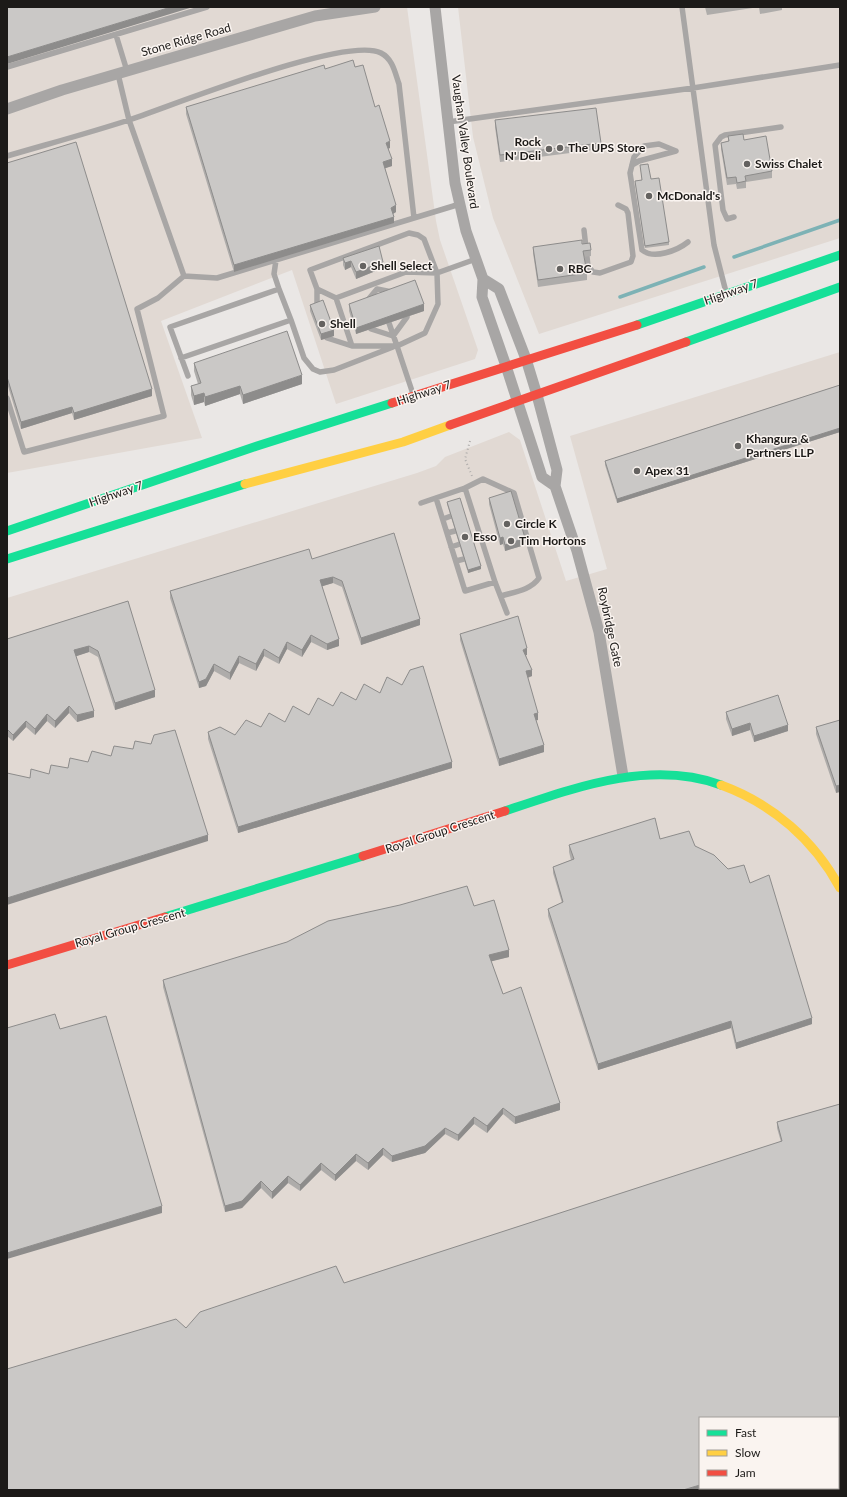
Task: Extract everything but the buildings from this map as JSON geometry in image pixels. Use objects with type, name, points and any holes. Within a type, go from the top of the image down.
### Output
[{"type":"main road","name":"Highway 7","points":[[7,531],[257,446],[526,359],[651,321],[840,255]]},
{"type":"main road","points":[[7,559],[271,476],[403,442],[840,287]]},
{"type":"main road","name":"Royal Group Crescent","points":[[7,965],[237,897],[564,792],[623,776],[656,774],[689,776],[723,785],[765,805],[795,828],[823,859],[840,888]]},
{"type":"street","name":"Stone Ridge Road","points":[[7,109],[122,72],[315,16],[375,7]]},
{"type":"street","name":"Vaughan Valley Boulevard","points":[[435,7],[455,183],[466,231],[483,278],[482,297],[506,366]]},
{"type":"street","points":[[483,278],[499,289],[526,359],[537,395]]},
{"type":"street","name":"Roybridge Gate","points":[[506,366],[542,477],[555,486]]},
{"type":"street","name":"Roybridge Gate","points":[[537,395],[557,470],[555,486],[585,577],[600,632],[623,776]]},
{"type":"lane","points":[[7,67],[207,7]]},
{"type":"lane","points":[[682,7],[714,245],[727,294]]},
{"type":"lane","points":[[116,35],[129,120],[184,276]]},
{"type":"lane","points":[[7,156],[129,120],[258,74],[335,53],[362,50],[381,53],[392,63],[399,84],[414,218]]},
{"type":"lane","points":[[448,122],[692,88],[840,65]]},
{"type":"lane","points":[[734,217],[727,219],[723,210],[715,145],[717,141],[725,135],[781,127]]},
{"type":"lane","points":[[632,165],[639,161],[676,151],[659,144],[644,146],[634,157],[632,165],[630,173],[642,250],[647,254],[655,255],[683,246],[688,242]]},
{"type":"lane","points":[[7,398],[24,452],[164,416],[137,309],[158,298],[184,276],[217,278],[460,204]]},
{"type":"lane","points":[[584,230],[588,266],[593,272],[600,273],[631,262],[633,256],[628,213],[626,209],[618,205]]},
{"type":"lane","points":[[276,260],[274,274],[304,358],[313,369],[320,372],[334,370],[425,333],[438,304],[437,273],[424,239],[418,235],[409,233],[310,270],[317,289],[317,309]]},
{"type":"lane","points":[[317,289],[336,298],[377,289],[406,272],[437,273],[476,259]]},
{"type":"lane","points":[[188,376],[170,328],[279,289]]},
{"type":"lane","points":[[377,289],[399,293]]},
{"type":"lane","points":[[363,306],[377,289]]},
{"type":"lane","points":[[336,298],[352,346]]},
{"type":"lane","points":[[394,336],[407,317]]},
{"type":"lane","points":[[181,358],[291,320]]},
{"type":"lane","points":[[389,323],[413,396]]},
{"type":"lane","points":[[371,329],[394,336]]},
{"type":"lane","points":[[327,338],[352,346],[396,346]]},
{"type":"lane","points":[[421,504],[465,488],[483,479],[514,493],[539,578],[536,584],[501,596]]},
{"type":"lane","points":[[465,488],[477,524],[484,553],[507,613]]},
{"type":"lane","points":[[436,498],[465,591],[495,582]]},
{"type":"lane","points":[[463,512],[472,509]]},
{"type":"lane","points":[[443,519],[451,516]]},
{"type":"lane","points":[[468,527],[477,524]]},
{"type":"lane","points":[[447,533],[456,530]]},
{"type":"lane","points":[[472,540],[481,538]]},
{"type":"lane","points":[[451,547],[460,544]]},
{"type":"lane","points":[[456,561],[464,559]]},
{"type":"path","points":[[470,442],[465,459],[474,483]]},
{"type":"shaded area","points":[[7,7],[407,7],[436,221],[440,240],[478,350],[475,359],[336,404],[292,270],[161,321],[202,438],[7,473]]},
{"type":"shaded area","points":[[458,7],[840,7],[840,238],[539,334],[493,218],[473,137]]},
{"type":"shaded area","points":[[840,352],[840,1490],[7,1490],[7,598],[417,473],[436,466],[445,457],[509,432],[520,440],[566,581],[607,569],[570,436]]},
{"type":"waterway","points":[[734,257],[840,220]]},
{"type":"waterway","points":[[620,297],[704,267]]},
{"type":"traffic: fast","points":[[637,325],[840,255]]},
{"type":"traffic: fast","points":[[686,342],[840,287]]},
{"type":"traffic: fast","points":[[7,531],[257,446],[392,403]]},
{"type":"traffic: fast","points":[[7,559],[245,484]]},
{"type":"traffic: fast","points":[[505,811],[585,786],[640,776],[667,775],[694,778],[721,785]]},
{"type":"traffic: fast","points":[[165,917],[363,856]]},
{"type":"traffic: slow","points":[[245,484],[403,442],[450,425]]},
{"type":"traffic: slow","points":[[721,785],[758,802],[775,813],[805,839],[818,854],[840,888]]},
{"type":"traffic: jam","points":[[392,403],[637,325]]},
{"type":"traffic: jam","points":[[450,425],[686,342]]},
{"type":"traffic: jam","points":[[363,856],[505,811]]},
{"type":"traffic: jam","points":[[7,965],[165,917]]},
{"type":"place","name":"The UPS Store","points":[[560,148]]},
{"type":"place","name":"Rock N' Deli","points":[[549,149]]},
{"type":"place","name":"Swiss Chalet","points":[[747,164]]},
{"type":"place","name":"McDonald's","points":[[649,196]]},
{"type":"place","name":"Shell Select","points":[[363,266]]},
{"type":"place","name":"RBC","points":[[560,269]]},
{"type":"place","name":"Shell","points":[[322,324]]},
{"type":"place","name":"Khangura & Partners LLP","points":[[738,446]]},
{"type":"place","name":"Apex 31","points":[[637,471]]},
{"type":"place","name":"Circle K","points":[[507,524]]},
{"type":"place","name":"Esso","points":[[465,537]]},
{"type":"place","name":"Tim Hortons","points":[[511,541]]}]
